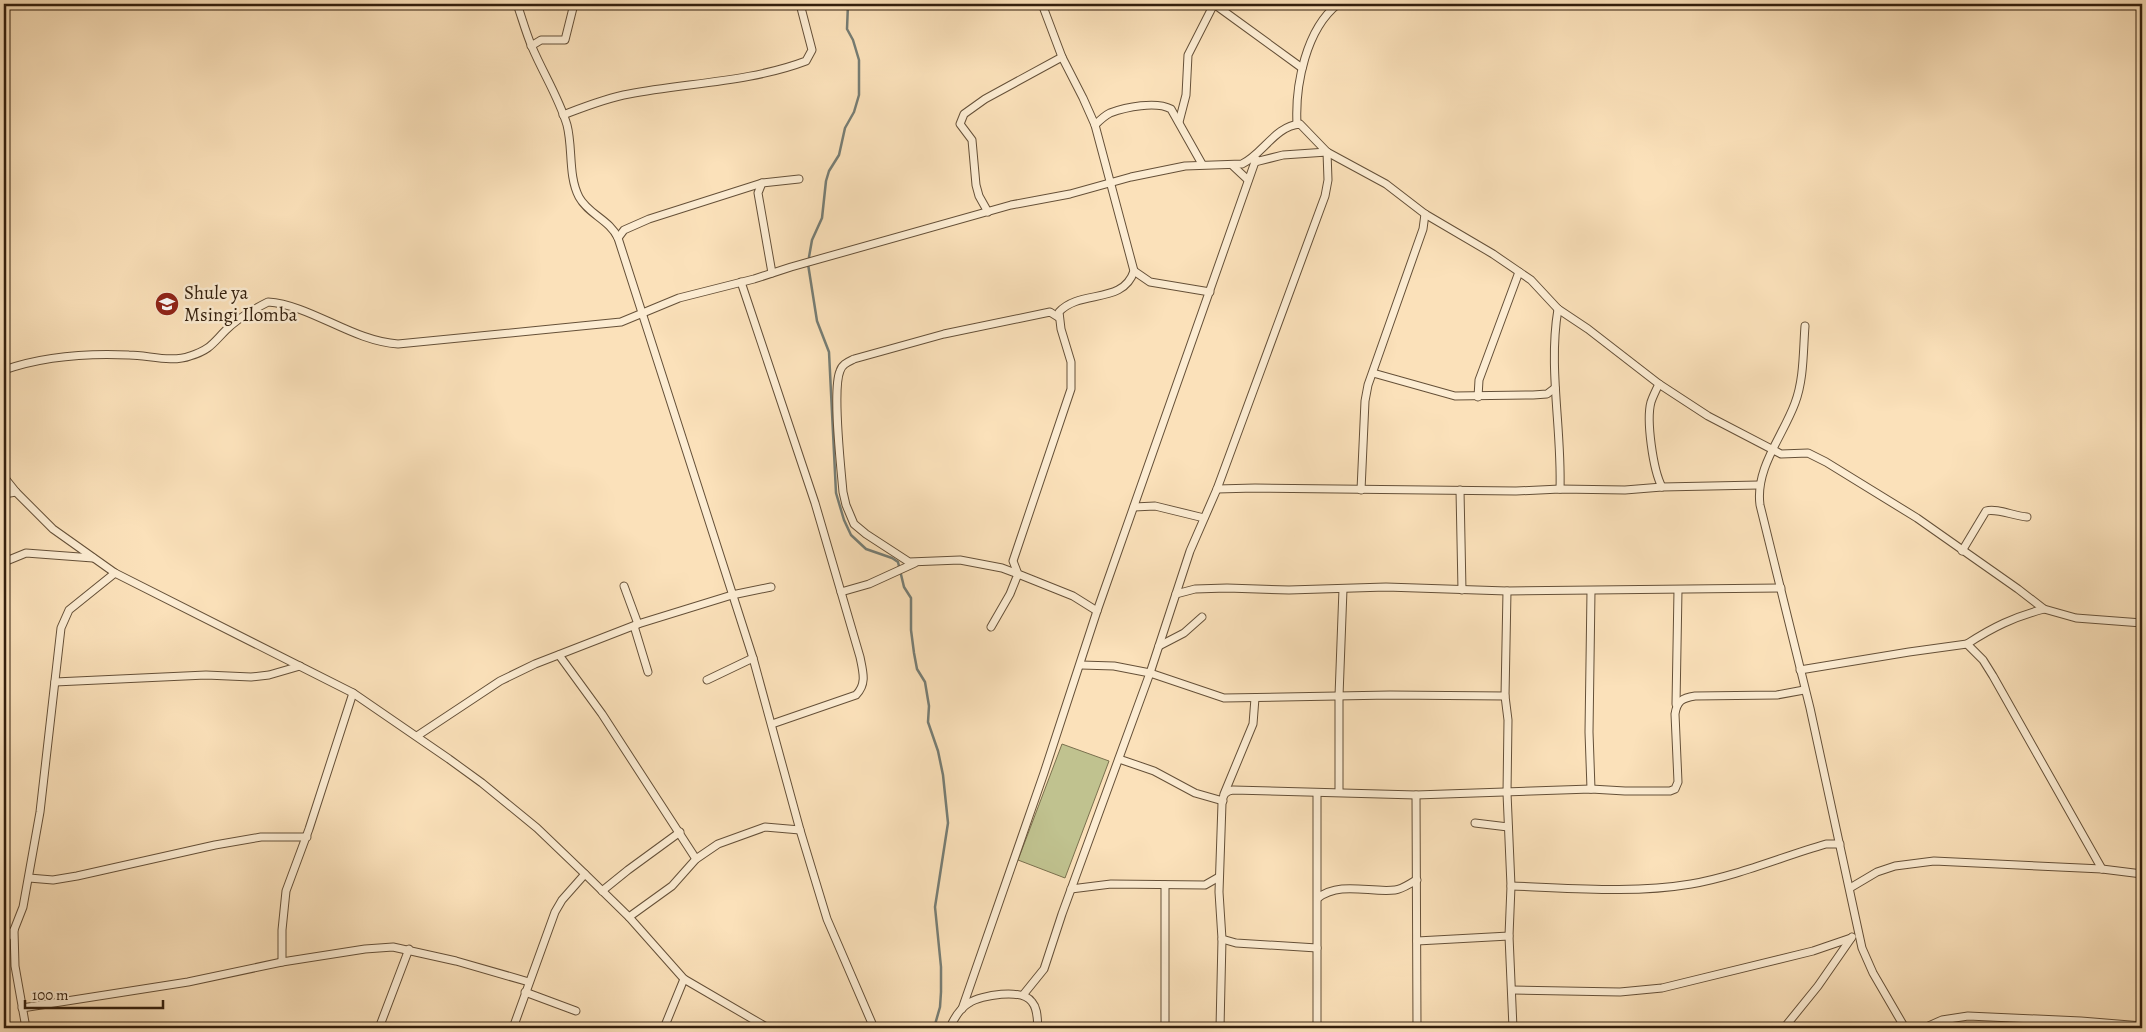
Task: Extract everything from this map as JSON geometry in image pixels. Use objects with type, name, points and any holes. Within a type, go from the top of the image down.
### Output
[{"type":"street","points":[[517,4],[531,46],[552,88],[567,125],[578,196],[592,212],[611,227],[618,238],[753,658],[800,830],[827,919],[874,1028]]},
{"type":"street","points":[[531,46],[541,40],[565,40],[574,4]]},
{"type":"street","points":[[563,115],[600,101],[627,94],[707,84],[780,69],[806,61],[812,50],[800,4]]},
{"type":"street","points":[[1018,574],[1014,568],[1013,557],[1071,389],[1071,362],[1058,317],[1059,312],[1071,303],[1125,287],[1131,281],[1134,271],[1095,126],[1062,57],[1042,4]]},
{"type":"street","points":[[1179,122],[1186,95],[1188,55],[1214,4],[1302,68]]},
{"type":"street","points":[[1297,124],[1296,112],[1302,68],[1321,24],[1338,4]]},
{"type":"street","points":[[988,212],[979,196],[976,185],[972,140],[960,124],[960,120],[967,111],[985,99],[1062,57]]},
{"type":"street","points":[[1095,126],[1111,113],[1152,105],[1163,105],[1171,109],[1202,164]]},
{"type":"street","points":[[4,370],[39,360],[83,354],[130,354],[176,359],[190,356],[206,350],[218,341],[232,324],[268,302],[295,308],[364,337],[398,344],[628,320],[679,298],[988,212],[1111,184],[1162,170],[1202,164],[1242,164],[1249,161],[1276,136],[1297,124],[1302,125],[1327,152],[1386,184],[1425,214],[1493,254],[1531,280],[1558,310],[1588,329],[1659,384],[1708,416],[1773,450],[1787,454],[1808,453],[1826,462],[1895,504],[2044,609],[2076,618],[2142,623]]},
{"type":"street","points":[[962,1009],[1081,665],[1097,611],[1210,292],[1257,152]]},
{"type":"street","points":[[1255,162],[1283,155],[1327,152]]},
{"type":"street","points":[[1023,995],[1044,969],[1071,889],[1150,673],[1190,551],[1217,489],[1325,196],[1328,180],[1327,152]]},
{"type":"street","points":[[1232,165],[1248,180]]},
{"type":"street","points":[[618,238],[624,230],[634,224],[762,183],[799,179]]},
{"type":"street","points":[[762,183],[758,192],[772,273]]},
{"type":"street","points":[[1361,490],[1364,401],[1423,229],[1425,214]]},
{"type":"street","points":[[1134,271],[1150,282],[1210,292]]},
{"type":"street","points":[[1478,397],[1479,380],[1519,272]]},
{"type":"street","points":[[741,282],[815,503],[860,658],[864,681],[861,690],[847,700],[772,724]]},
{"type":"street","points":[[1558,310],[1556,322],[1555,388],[1561,464],[1560,489]]},
{"type":"street","points":[[915,563],[906,560],[861,530],[854,524],[848,512],[843,492],[837,407],[838,377],[841,367],[854,359],[944,334],[1009,322],[1044,313],[1056,314],[1058,317]]},
{"type":"street","points":[[1805,326],[1800,384],[1794,405],[1759,485],[1760,504],[1840,844],[1862,948],[1872,973],[1905,1028]]},
{"type":"street","points":[[1373,373],[1455,396],[1547,394],[1555,388]]},
{"type":"street","points":[[1659,384],[1651,403],[1650,415],[1655,466],[1662,487]]},
{"type":"street","points":[[4,477],[16,492],[53,529],[114,573],[353,693],[417,736],[482,783],[536,828],[629,917],[684,979],[708,995],[768,1028]]},
{"type":"street","points":[[1217,489],[1516,491],[1560,489],[1625,490],[1662,487],[1759,485]]},
{"type":"street","points":[[1460,490],[1462,590]]},
{"type":"street","points":[[4,494],[16,492]]},
{"type":"street","points":[[1134,506],[1154,506],[1204,518]]},
{"type":"street","points":[[1962,551],[1986,511],[1996,510],[2012,516],[2027,517]]},
{"type":"street","points":[[4,562],[26,553],[95,558]]},
{"type":"street","points":[[841,592],[869,584],[915,563],[960,560],[1002,568],[1074,596],[1097,611]]},
{"type":"street","points":[[4,941],[14,930],[23,907],[29,878],[40,812],[61,628],[66,614],[83,597],[114,573]]},
{"type":"street","points":[[991,627],[1007,601],[1018,574]]},
{"type":"street","points":[[624,586],[648,672]]},
{"type":"street","points":[[417,736],[500,682],[559,655],[636,625],[732,595],[771,587]]},
{"type":"street","points":[[1176,594],[1204,589],[1289,590],[1386,587],[1507,591],[1781,588]]},
{"type":"street","points":[[1339,792],[1339,696],[1343,589]]},
{"type":"street","points":[[1119,759],[1154,771],[1195,793],[1223,798],[1233,790],[1416,795],[1507,793],[1591,788],[1666,792],[1675,789],[1678,782],[1675,714],[1678,590]]},
{"type":"street","points":[[1507,591],[1507,793],[1511,886],[1509,936],[1513,1028]]},
{"type":"street","points":[[1591,591],[1591,788]]},
{"type":"street","points":[[1800,670],[1967,644],[1989,629],[2044,609]]},
{"type":"street","points":[[1159,646],[1184,633],[1202,616]]},
{"type":"street","points":[[1967,644],[1983,660],[1993,676],[2102,869]]},
{"type":"street","points":[[559,655],[602,714],[696,859]]},
{"type":"street","points":[[708,680],[753,658]]},
{"type":"street","points":[[1081,665],[1114,666],[1150,673],[1213,696],[1255,698],[1506,696]]},
{"type":"street","points":[[55,682],[206,675],[251,677],[269,675],[300,666]]},
{"type":"street","points":[[1676,704],[1683,698],[1695,696],[1777,695],[1804,690]]},
{"type":"street","points":[[282,962],[282,930],[286,891],[307,836],[353,693]]},
{"type":"street","points":[[1220,1028],[1222,939],[1219,877],[1223,798],[1253,724],[1255,698]]},
{"type":"street","points":[[1316,793],[1318,898],[1317,1028]]},
{"type":"street","points":[[1416,795],[1417,1028]]},
{"type":"street","points":[[1475,823],[1508,827]]},
{"type":"street","points":[[629,917],[672,886],[696,859],[718,844],[759,829],[771,827],[800,830]]},
{"type":"street","points":[[602,891],[639,861],[680,832]]},
{"type":"street","points":[[29,878],[53,880],[77,876],[196,849],[261,837],[307,836]]},
{"type":"street","points":[[1511,886],[1640,889],[1674,886],[1724,876],[1826,844],[1840,844]]},
{"type":"street","points":[[1850,888],[1877,872],[1914,862],[1934,861],[2102,869],[2142,874]]},
{"type":"street","points":[[513,1028],[528,982],[555,912],[562,900],[585,874]]},
{"type":"street","points":[[1205,885],[1219,877]]},
{"type":"street","points":[[1318,898],[1326,892],[1338,889],[1394,890],[1417,880]]},
{"type":"street","points":[[1071,889],[1111,884],[1205,885],[1219,892]]},
{"type":"street","points":[[1165,885],[1165,1028]]},
{"type":"street","points":[[14,930],[15,966],[26,1028]]},
{"type":"street","points":[[1512,990],[1620,992],[1662,988],[1813,951],[1859,934]]},
{"type":"street","points":[[1417,941],[1509,936]]},
{"type":"street","points":[[1784,1028],[1818,986],[1851,938]]},
{"type":"street","points":[[1222,939],[1236,942],[1317,948]]},
{"type":"street","points":[[22,1008],[188,982],[282,962],[365,949],[393,947],[409,949],[528,982]]},
{"type":"street","points":[[379,1028],[409,949]]},
{"type":"street","points":[[664,1028],[684,979]]},
{"type":"street","points":[[525,992],[576,1011]]},
{"type":"street","points":[[950,1028],[956,1015],[977,999],[986,996],[1023,995],[1031,1000],[1036,1008],[1038,1028]]},
{"type":"street","points":[[1924,1028],[1942,1020],[1968,1016],[2072,1020],[2142,1026]]},
{"type":"green space","points":[[1062,744],[1109,761],[1065,878],[1018,860]]},
{"type":"waterway","points":[[809,257],[812,240],[822,218],[829,171],[839,155],[845,128],[854,112],[859,95],[859,60],[853,40],[847,29],[848,4]]},
{"type":"waterway","points":[[808,264],[817,321],[829,352],[836,493],[844,520],[851,535],[866,549],[898,562],[904,587],[911,598],[911,630],[914,653],[917,669],[925,682],[929,706],[928,722],[938,751],[943,775],[948,823],[935,907],[941,967],[941,992],[940,1007],[934,1028]]},
{"type":"place","name":"Shule ya Msingi Ilomba","points":[[167,304]]}]
